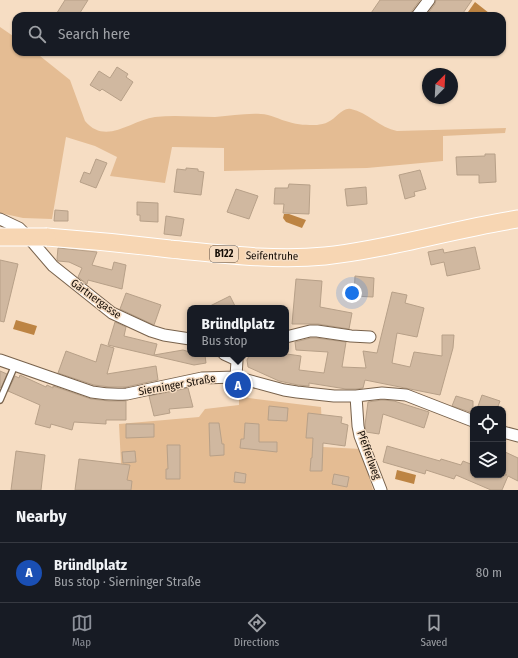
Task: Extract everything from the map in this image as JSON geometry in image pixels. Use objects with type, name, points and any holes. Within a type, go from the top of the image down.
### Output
[{"type":"main road","name":"Seifentruhe","points":[[0,237],[42,242],[112,242],[215,254],[274,257],[324,256],[367,250],[518,219]]},
{"type":"street","points":[[421,12],[429,0]]},
{"type":"street","name":"Gärtnergasse","points":[[0,219],[19,228],[42,242],[53,266],[112,313],[150,331],[187,339]]},
{"type":"street","points":[[289,336],[310,331],[317,331],[370,337]]},
{"type":"street","points":[[236,377],[240,357]]},
{"type":"street","name":"Sierninger Straße","points":[[0,360],[92,392],[115,395],[202,378],[236,377],[284,390],[334,396],[356,396],[382,393],[406,396],[470,420]]},
{"type":"street","name":"Pfefferlweg","points":[[356,396],[360,436],[381,490]]},
{"type":"street","points":[[506,433],[518,436]]},
{"type":"lane","points":[[0,400],[15,365]]},
{"type":"shaded area","points":[[475,2],[488,12],[468,12]]},
{"type":"shaded area","points":[[0,27],[12,35],[12,56],[40,56],[70,80],[85,121],[93,128],[101,131],[110,132],[146,119],[170,116],[215,117],[261,114],[296,124],[317,125],[331,120],[342,111],[348,109],[363,113],[385,127],[397,131],[506,128],[505,133],[443,136],[443,161],[367,168],[224,171],[224,148],[172,147],[165,183],[110,176],[117,157],[95,146],[66,137],[52,219],[23,218],[0,213]]},
{"type":"shaded area","points":[[284,214],[289,214],[306,220],[302,228],[286,222],[283,218]]},
{"type":"shaded area","points":[[16,320],[37,326],[34,335],[13,329]]},
{"type":"shaded area","points":[[239,394],[249,398],[321,407],[323,447],[361,449],[373,490],[120,490],[121,464],[119,424],[199,417],[205,409],[239,405]]},
{"type":"shaded area","points":[[397,470],[416,475],[414,484],[395,479]]},
{"type":"building","points":[[65,0],[88,0],[80,12],[58,12]]},
{"type":"building","points":[[380,0],[420,0],[411,12],[372,12]]},
{"type":"building","points":[[436,0],[472,0],[464,12],[429,12]]},
{"type":"building","points":[[117,67],[128,74],[126,77],[133,82],[121,101],[102,89],[100,91],[90,85],[99,71],[110,78]]},
{"type":"building","points":[[485,154],[495,154],[496,182],[479,183],[479,175],[457,175],[456,157],[485,156]]},
{"type":"building","points":[[96,159],[107,163],[96,188],[80,182],[84,172],[90,174]]},
{"type":"building","points":[[186,168],[198,169],[198,171],[204,172],[201,195],[174,192],[177,169],[186,170]]},
{"type":"building","points":[[420,170],[426,189],[414,192],[415,196],[405,199],[399,175]]},
{"type":"building","points":[[289,184],[310,185],[309,214],[283,213],[284,204],[274,204],[275,188],[288,188]]},
{"type":"building","points":[[366,187],[367,204],[347,206],[345,189]]},
{"type":"building","points":[[236,189],[258,196],[249,219],[227,212]]},
{"type":"building","points":[[137,202],[158,203],[158,222],[140,221],[140,215],[137,215]]},
{"type":"building","points":[[55,210],[68,211],[68,221],[54,221]]},
{"type":"building","points":[[166,216],[184,219],[181,236],[164,234]]},
{"type":"building","points":[[475,247],[480,269],[447,276],[444,262],[431,265],[428,252],[443,249],[444,253]]},
{"type":"building","points":[[58,248],[97,252],[92,265],[112,270],[114,262],[126,265],[122,289],[88,280],[87,284],[78,277],[82,268],[69,262],[58,261]]},
{"type":"building","points":[[0,260],[18,264],[4,322],[0,321]]},
{"type":"building","points":[[355,276],[374,278],[373,297],[354,296]]},
{"type":"building","points":[[296,279],[322,281],[320,307],[352,313],[349,329],[318,324],[292,324]]},
{"type":"building","points":[[392,292],[407,295],[405,303],[424,308],[417,337],[397,333],[392,363],[410,367],[414,352],[442,356],[442,335],[454,335],[453,348],[440,395],[365,380],[363,388],[356,389],[346,389],[309,383],[309,386],[298,385],[279,381],[248,367],[247,360],[248,357],[289,357],[289,354],[301,356],[299,370],[324,373],[328,352],[296,350],[295,342],[311,338],[346,342],[342,367],[366,368],[363,351],[377,353]]},
{"type":"building","points":[[126,293],[161,305],[154,325],[120,309]]},
{"type":"building","points":[[230,296],[234,305],[212,305]]},
{"type":"building","points":[[115,322],[126,327],[124,336],[157,344],[154,355],[183,350],[187,351],[187,357],[205,357],[206,363],[194,365],[108,345]]},
{"type":"building","points":[[101,344],[114,348],[107,374],[156,366],[158,380],[126,387],[110,387],[94,385],[58,373],[66,351],[96,362]]},
{"type":"building","points":[[0,371],[7,374],[1,388],[0,387]]},
{"type":"building","points":[[20,375],[46,387],[47,385],[53,388],[53,386],[91,399],[126,401],[126,420],[106,420],[106,424],[74,422],[72,430],[51,424],[50,428],[35,424],[40,405],[8,391],[15,376],[19,378]]},
{"type":"building","points":[[188,388],[193,407],[169,409],[170,413],[154,416],[149,396]]},
{"type":"building","points":[[482,395],[500,401],[498,406],[478,406]]},
{"type":"building","points":[[456,396],[473,401],[473,406],[470,406],[470,412],[452,406]]},
{"type":"building","points":[[382,400],[394,401],[429,412],[424,428],[383,414],[379,434],[366,432],[365,425],[368,402]]},
{"type":"building","points":[[269,406],[288,408],[287,421],[268,420]]},
{"type":"building","points":[[308,413],[342,417],[341,423],[348,425],[345,446],[323,443],[322,471],[310,471],[313,438],[306,438]]},
{"type":"building","points":[[209,423],[219,423],[222,444],[224,444],[224,455],[210,456]]},
{"type":"building","points":[[245,423],[259,424],[259,442],[277,442],[277,452],[240,448],[241,439],[244,439]]},
{"type":"building","points":[[126,424],[154,424],[154,437],[126,438]]},
{"type":"building","points":[[167,445],[180,445],[180,479],[166,479],[166,469],[168,469]]},
{"type":"building","points":[[387,446],[440,461],[441,459],[461,465],[463,461],[470,464],[470,478],[506,478],[506,452],[518,458],[518,481],[508,476],[502,490],[491,490],[456,475],[454,479],[426,470],[425,474],[383,462]]},
{"type":"building","points":[[16,451],[45,455],[41,490],[11,490]]},
{"type":"building","points":[[135,451],[136,462],[123,463],[122,452]]},
{"type":"building","points":[[79,459],[130,465],[127,480],[132,481],[131,490],[75,490]]},
{"type":"building","points":[[235,472],[246,474],[245,483],[234,482]]},
{"type":"building","points":[[334,474],[349,477],[347,487],[332,484]]},
{"type":"place","name":"Bründlplatz","points":[[238,385]]}]
